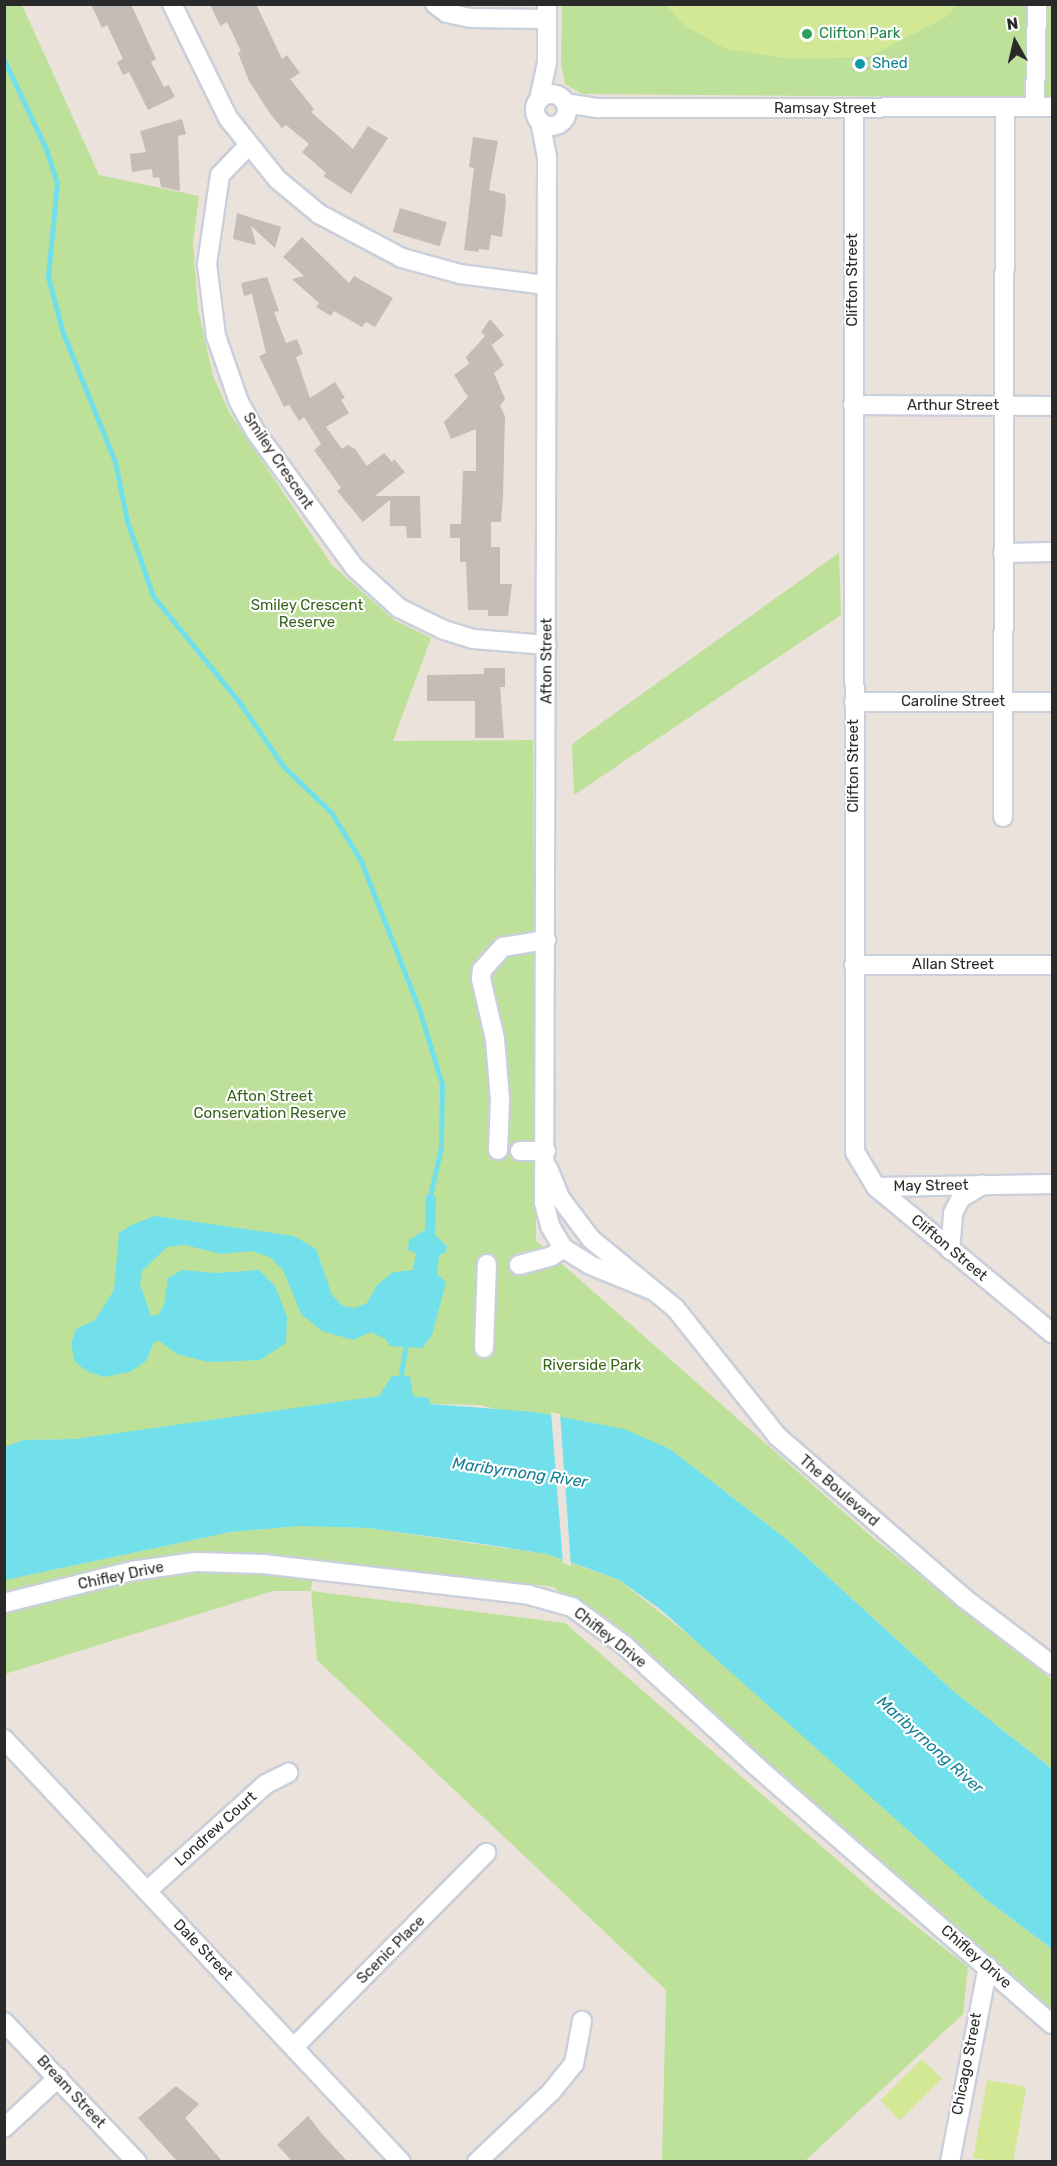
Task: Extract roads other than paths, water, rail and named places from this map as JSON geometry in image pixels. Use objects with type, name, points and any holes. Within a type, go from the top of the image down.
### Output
[{"type":"street","points":[[172,4],[218,102],[249,145],[297,197],[372,246],[450,272],[546,285]]},
{"type":"street","points":[[435,4],[447,13],[470,18],[547,12],[547,61],[553,110]]},
{"type":"street","points":[[1037,4],[1044,106]]},
{"type":"street","name":"Ramsay Street","points":[[553,110],[598,108],[854,110],[1044,106]]},
{"type":"street","points":[[1003,817],[1001,702],[1007,406],[1005,107]]},
{"type":"street","name":"Afton Street","points":[[547,1157],[546,285],[547,158],[553,110]]},
{"type":"street","name":"Clifton Street","points":[[854,110],[853,1134],[855,1152],[876,1187],[1053,1333]]},
{"type":"street","name":"Smiley Crescent","points":[[249,145],[220,175],[207,264],[216,336],[239,402],[255,431],[354,567],[399,608],[444,630],[474,639],[547,645]]},
{"type":"street","name":"Arthur Street","points":[[853,405],[1053,406]]},
{"type":"street","points":[[1003,553],[1053,552]]},
{"type":"street","name":"Caroline Street","points":[[854,702],[1053,702]]},
{"type":"street","points":[[498,1150],[500,1100],[495,1039],[481,979],[482,970],[503,946],[546,940]]},
{"type":"street","name":"Allan Street","points":[[854,965],[1053,965]]},
{"type":"street","points":[[519,1151],[547,1157],[544,1186],[547,1217],[563,1248],[552,1256],[519,1265]]},
{"type":"street","name":"The Boulevard","points":[[547,1157],[554,1186],[572,1216],[613,1260],[675,1308],[777,1436],[803,1461],[964,1598],[1053,1665]]},
{"type":"street","name":"May Street","points":[[950,1250],[953,1213],[961,1198],[985,1184]]},
{"type":"street","name":"May Street","points":[[876,1187],[1053,1184]]},
{"type":"street","name":"The Boulevard","points":[[563,1248],[590,1265],[652,1290]]},
{"type":"street","points":[[483,1348],[487,1264]]},
{"type":"street","name":"Chifley Drive","points":[[4,1603],[132,1571],[195,1562],[263,1564],[529,1594],[572,1607],[624,1645],[757,1767],[1053,2024]]},
{"type":"street","name":"Dale Street","points":[[4,1738],[295,2046],[401,2162]]},
{"type":"street","name":"Londrew Court","points":[[147,1891],[266,1784],[288,1773]]},
{"type":"street","name":"Scenic Place","points":[[295,2046],[486,1853]]},
{"type":"street","name":"Chicago Street","points":[[950,2162],[988,1967]]},
{"type":"street","points":[[477,2162],[551,2092],[574,2064],[582,2021]]},
{"type":"street","name":"Bream Street","points":[[4,2022],[136,2162]]},
{"type":"street","points":[[4,2128],[58,2078]]},
{"type":"water","points":[[426,1195],[436,1197],[435,1235],[447,1246],[445,1253],[439,1255],[437,1274],[446,1282],[432,1335],[422,1348],[390,1346],[386,1339],[371,1332],[353,1340],[322,1331],[301,1314],[283,1270],[270,1257],[252,1251],[221,1254],[185,1245],[167,1247],[142,1271],[140,1284],[151,1316],[158,1315],[164,1305],[168,1278],[182,1270],[217,1273],[259,1270],[275,1286],[287,1317],[286,1343],[260,1360],[208,1362],[177,1354],[159,1341],[154,1342],[146,1361],[130,1372],[105,1377],[88,1372],[75,1362],[71,1344],[76,1329],[95,1320],[114,1290],[119,1233],[131,1225],[155,1216],[294,1236],[316,1249],[332,1295],[343,1306],[355,1308],[367,1303],[377,1285],[393,1272],[413,1270],[416,1253],[408,1250],[409,1240],[425,1230]]},
{"type":"water","name":"Maribyrnong River","points":[[392,1376],[410,1376],[413,1396],[429,1398],[430,1404],[535,1412],[624,1429],[670,1449],[790,1542],[952,1690],[1052,1769],[1052,1949],[984,1898],[660,1609],[619,1580],[587,1568],[547,1554],[470,1542],[368,1528],[301,1526],[231,1532],[5,1580],[4,1447],[24,1440],[75,1439],[379,1396]]},
{"type":"waterway","points":[[4,60],[46,149],[57,183],[48,277],[63,333],[115,462],[127,521],[153,596],[240,703],[283,766],[331,812],[361,861],[419,1009],[442,1084],[441,1147],[429,1201]]},
{"type":"waterway","points":[[400,1381],[406,1343]]},
{"type":"place","name":"Clifton Park","points":[[807,34]]},
{"type":"place","name":"Shed","points":[[860,64]]},
{"type":"park label","name":"Smiley Crescent Reserve","points":[[307,614]]},
{"type":"park label","name":"Afton Street Conservation Reserve","points":[[270,1104]]},
{"type":"park label","name":"Riverside Park","points":[[592,1366]]}]
